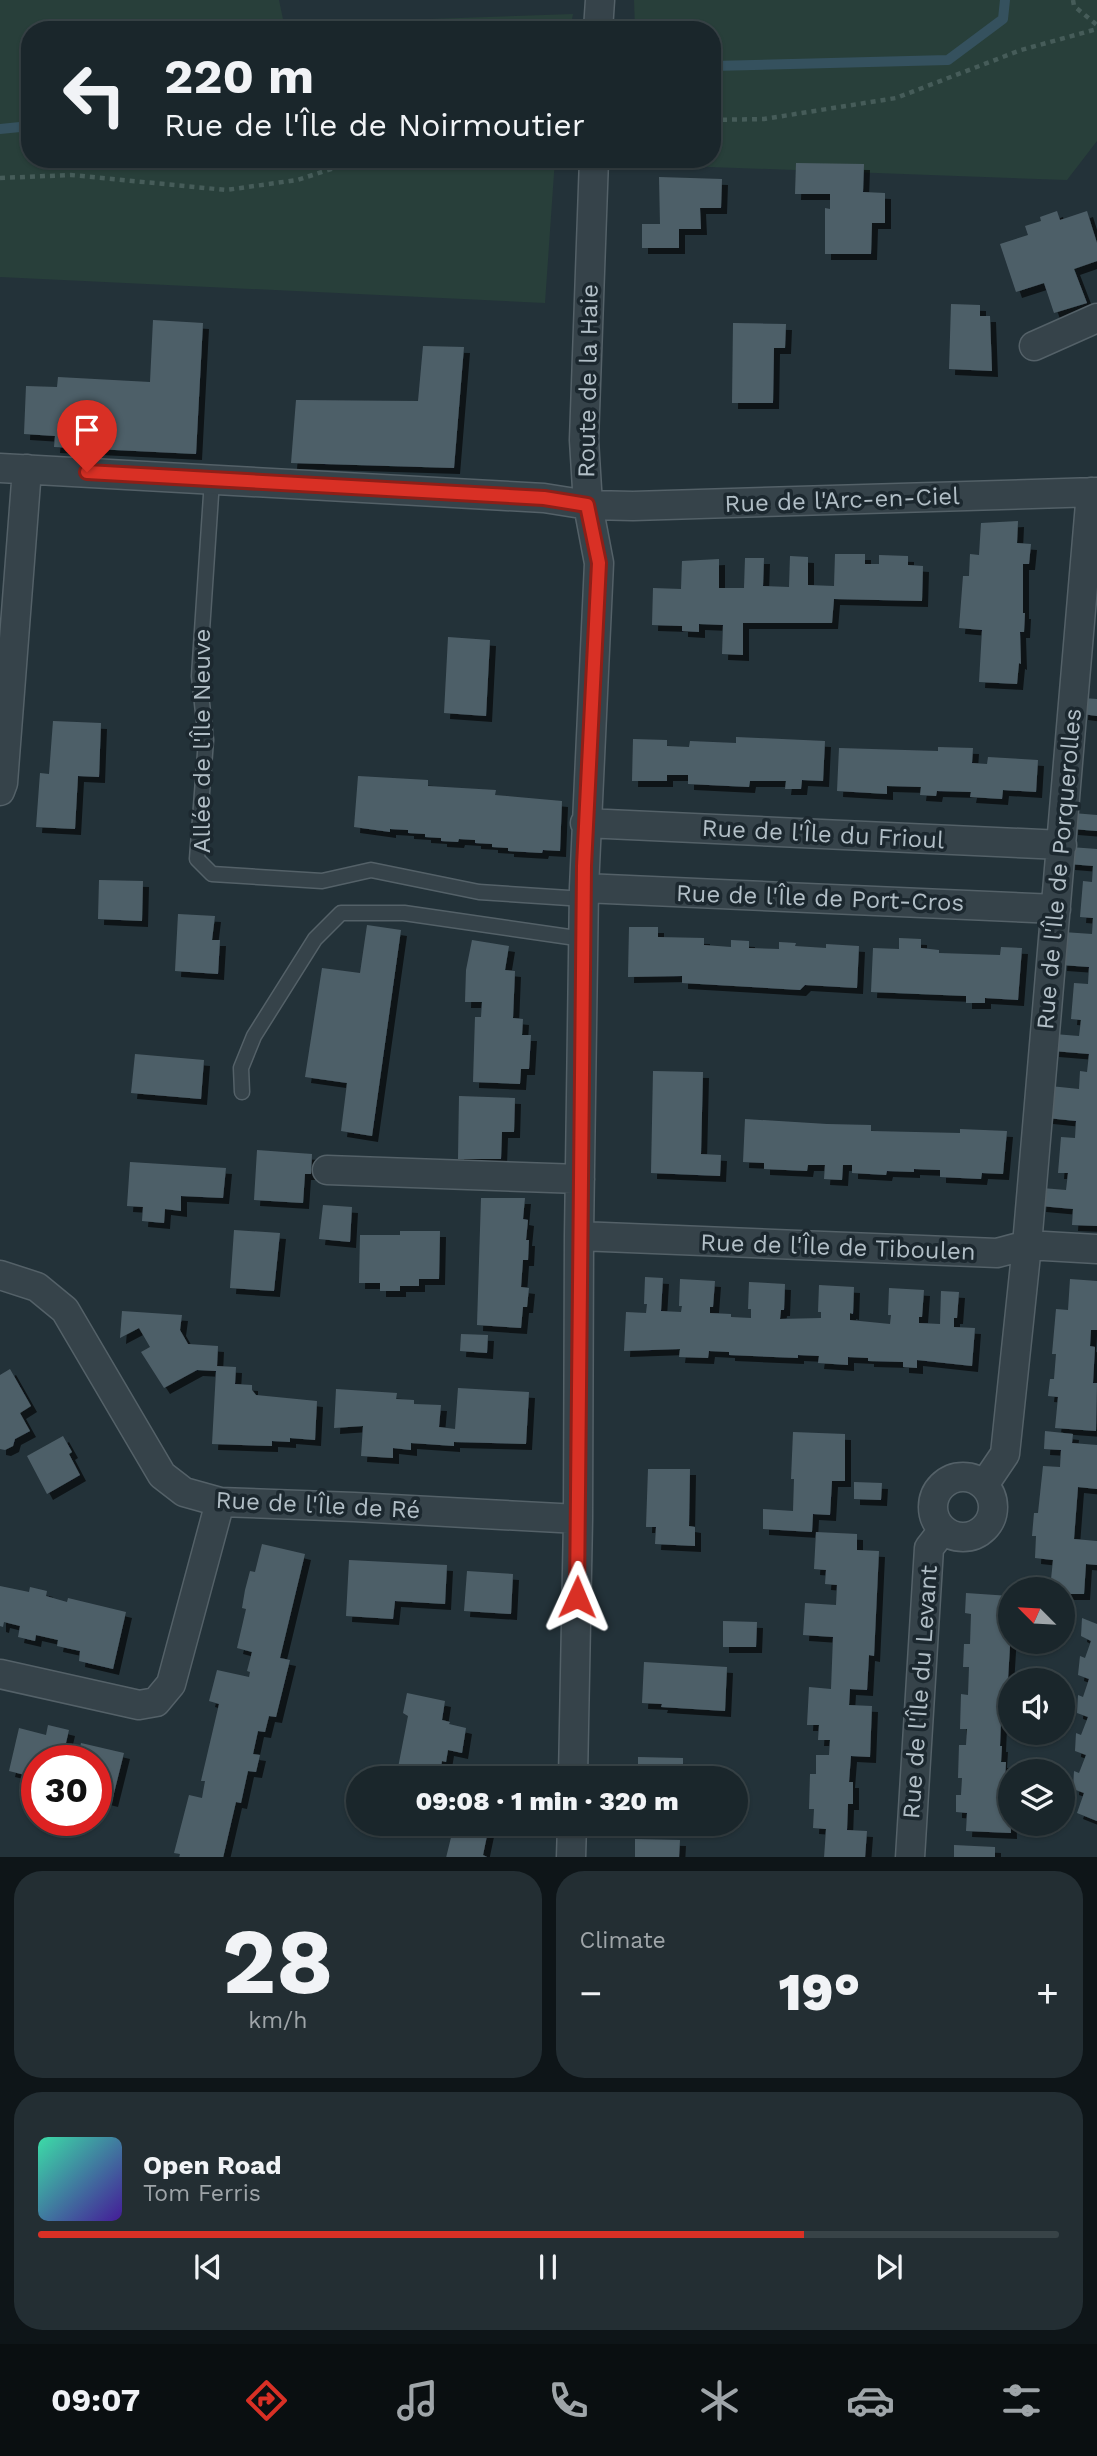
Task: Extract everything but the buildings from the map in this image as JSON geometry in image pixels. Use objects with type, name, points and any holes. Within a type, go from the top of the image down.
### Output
[{"type":"street","points":[[599,21],[600,0]]},
{"type":"street","name":"Route de la Haie","points":[[573,1766],[585,823],[599,563],[587,505],[584,440],[594,168]]},
{"type":"street","points":[[1034,346],[1097,318]]},
{"type":"street","points":[[0,791],[3,783],[14,469]]},
{"type":"street","name":"Rue de l'Arc-en-Ciel","points":[[14,469],[544,498],[587,505],[643,506],[1094,492]]},
{"type":"street","name":"Rue de l'Île de Porquerolles","points":[[1027,1245],[1094,492]]},
{"type":"street","name":"Rue de l'Île du Frioul","points":[[585,823],[1062,845]]},
{"type":"street","name":"Rue de l'Île de Port-Cros","points":[[584,893],[1056,909]]},
{"type":"street","points":[[327,1170],[580,1179]]},
{"type":"street","name":"Rue de l'Île de Tiboulen","points":[[579,1236],[997,1253],[1027,1245],[1097,1249]]},
{"type":"street","points":[[984,1485],[1005,1454],[1027,1245]]},
{"type":"street","name":"Rue de l'Île de Ré","points":[[0,1275],[37,1287],[65,1310],[162,1475],[184,1492],[220,1502],[578,1519]]},
{"type":"street","name":"Rue de l'Île du Levant","points":[[957,1477],[976,1479],[984,1485],[993,1504],[988,1524],[972,1536],[962,1538],[943,1530],[937,1523],[932,1504],[941,1487],[957,1477]]},
{"type":"street","points":[[0,1674],[139,1705],[156,1702],[171,1684],[220,1502]]},
{"type":"street","name":"Rue de l'Île du Levant","points":[[910,1857],[929,1548],[943,1530]]},
{"type":"street","points":[[571,1857],[572,1836]]},
{"type":"lane","name":"Allée de l'Île Neuve","points":[[212,480],[198,676],[206,740],[198,859],[212,874],[322,881],[371,870],[479,892],[584,893]]},
{"type":"lane","points":[[242,1092],[241,1068],[254,1036],[314,939],[341,913],[404,913],[583,939]]},
{"type":"path","points":[[1073,0],[1074,6],[1097,27]]},
{"type":"path","points":[[721,120],[764,119],[896,98],[1021,50],[1097,27]]},
{"type":"path","points":[[0,178],[71,175],[226,190],[297,180],[335,168]]},
{"type":"green space","points":[[0,0],[279,0],[283,21],[21,21],[21,168],[554,168],[545,303],[0,277]]},
{"type":"green space","points":[[634,0],[1097,0],[1097,141],[1067,180],[721,167],[721,21],[635,21]]},
{"type":"green space","points":[[573,14],[572,21],[371,21]]},
{"type":"waterway","points":[[721,66],[948,60],[1003,19],[1005,0]]},
{"type":"waterway","points":[[0,129],[21,127]]},
{"type":"route","points":[[87,472],[544,498],[587,505],[599,563],[584,866],[577,1597]]}]
